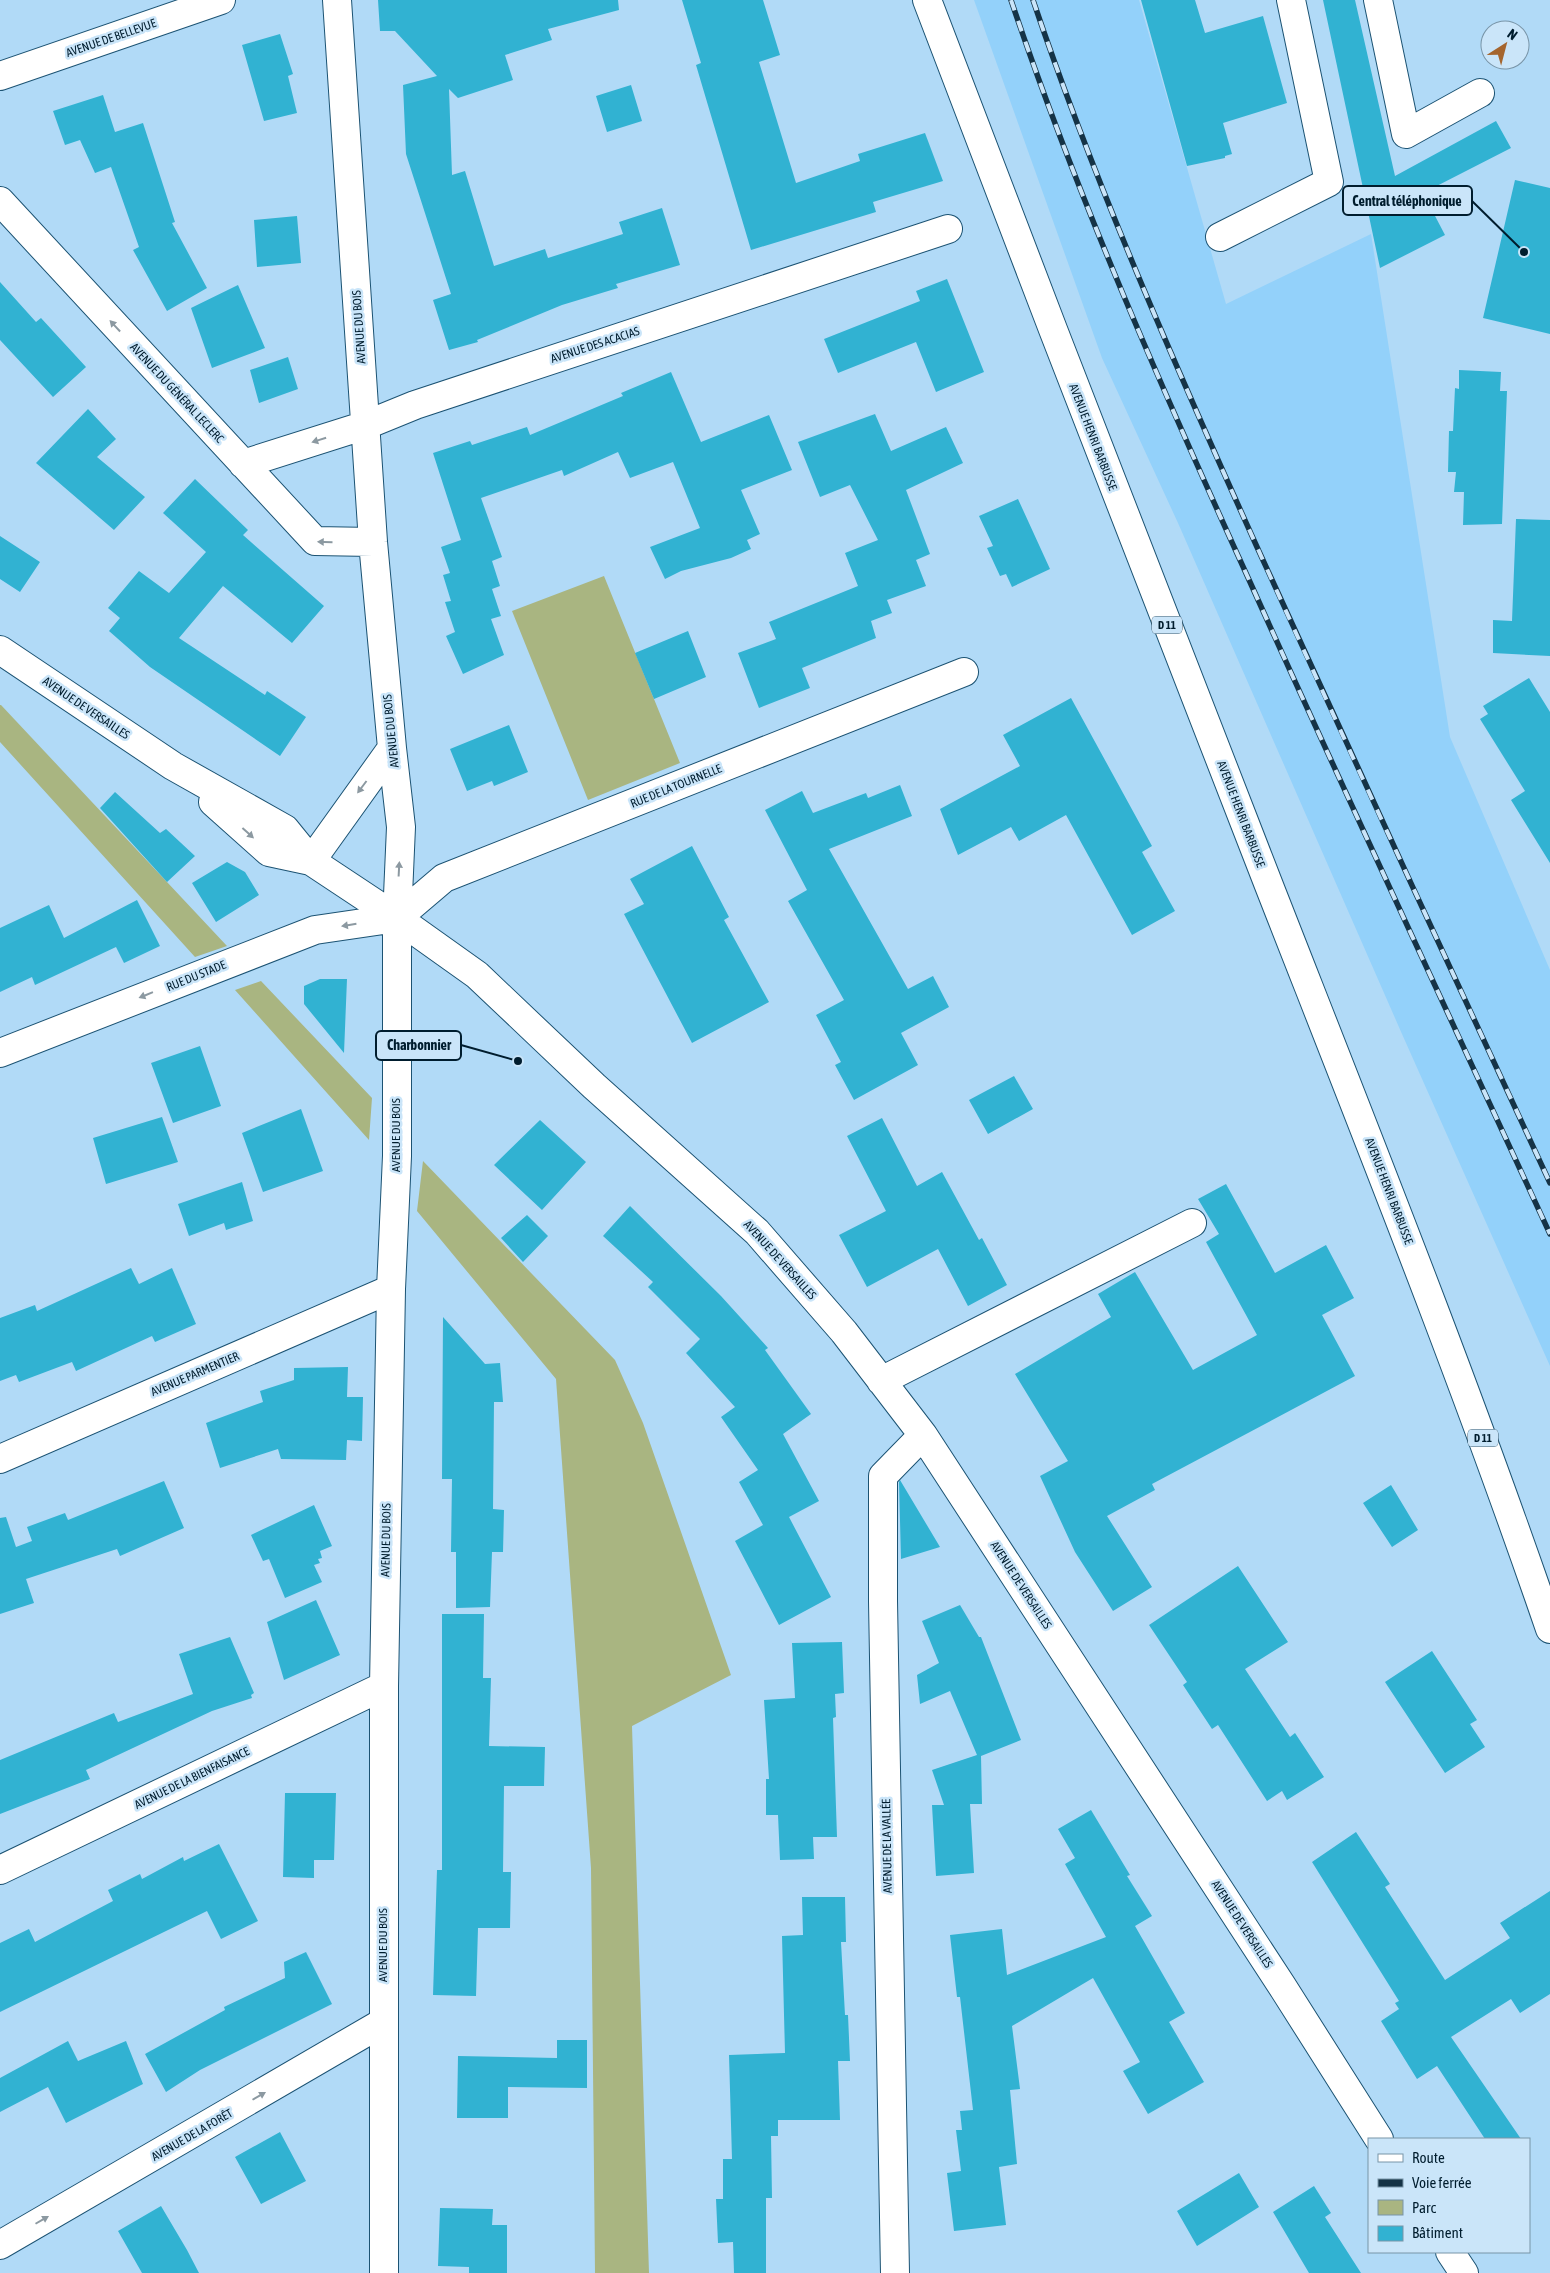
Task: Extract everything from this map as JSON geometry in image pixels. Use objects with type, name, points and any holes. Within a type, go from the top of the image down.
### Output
[{"type":"street","name":"AVENUE DE BELLEVUE","points":[[0,76],[221,0]]},
{"type":"street","name":"AVENUE DU BOIS","points":[[338,0],[374,542],[392,748],[401,827],[397,918],[397,1156],[391,1289],[384,1686],[382,2023],[384,2273]]},
{"type":"street","name":"AVENUE HENRI BARBUSSE","points":[[927,0],[1068,371],[1415,1258],[1498,1477],[1550,1629]]},
{"type":"street","points":[[1220,237],[1329,182],[1291,0]]},
{"type":"street","points":[[1378,0],[1406,134],[1480,93]]},
{"type":"street","name":"AVENUE DU GÉNÉRAL LECLERC","points":[[0,201],[315,541],[374,542]]},
{"type":"street","name":"AVENUE DES ACACIAS","points":[[243,464],[366,425],[424,401],[948,228]]},
{"type":"street","name":"AVENUE DE VERSAILLES","points":[[0,650],[173,766],[269,852],[311,860],[477,975],[594,1086],[757,1232],[844,1332],[923,1436],[1282,1986],[1378,2138]]},
{"type":"street","name":"RUE DE LA TOURNELLE","points":[[397,918],[444,878],[964,672]]},
{"type":"street","points":[[311,860],[346,808],[392,748]]},
{"type":"street","name":"RUE DU STADE","points":[[0,1053],[315,930],[397,918]]},
{"type":"street","points":[[881,1381],[1192,1222]]},
{"type":"street","name":"AVENUE PARMENTIER","points":[[0,1459],[391,1289]]},
{"type":"street","name":"AVENUE DE LA VALLÉE","points":[[896,2273],[883,1601],[883,1476],[923,1436]]},
{"type":"street","name":"AVENUE DE LA BIENFAISANCE","points":[[0,1870],[384,1686]]},
{"type":"street","name":"AVENUE DE LA FORÊT","points":[[0,2244],[323,2060],[382,2023]]},
{"type":"street","points":[[1451,2253],[1464,2273]]},
{"type":"shaded area","points":[[974,0],[1139,0],[1226,304],[1371,234],[1450,737],[1550,970],[1550,1366],[1178,523],[1102,358]]},
{"type":"green space","points":[[604,576],[680,763],[588,800],[512,611]]},
{"type":"green space","points":[[0,705],[227,946],[195,957],[0,742]]},
{"type":"green space","points":[[261,981],[372,1098],[369,1140],[235,990]]},
{"type":"green space","points":[[423,1161],[615,1360],[643,1423],[731,1675],[632,1726],[649,2273],[595,2273],[591,1868],[556,1379],[417,1211]]},
{"type":"building","points":[[378,0],[618,0],[619,10],[548,29],[552,40],[505,55],[513,80],[458,98],[449,89],[452,175],[465,171],[494,266],[545,249],[548,258],[623,234],[619,222],[662,208],[680,265],[616,284],[618,288],[562,305],[477,340],[478,342],[449,350],[433,300],[451,294],[406,154],[403,85],[437,76],[395,31],[380,31]]},
{"type":"building","points":[[682,0],[763,0],[780,55],[759,62],[796,183],[860,161],[858,154],[925,133],[943,181],[873,202],[876,212],[751,250],[696,65],[701,63]]},
{"type":"building","points":[[1141,0],[1195,0],[1205,33],[1263,16],[1287,103],[1223,123],[1232,154],[1225,156],[1225,158],[1187,166]]},
{"type":"building","points":[[1323,0],[1355,0],[1395,176],[1496,121],[1511,148],[1423,193],[1445,235],[1380,268]]},
{"type":"building","points":[[280,34],[293,74],[288,76],[297,113],[264,121],[242,45]]},
{"type":"building","points":[[631,85],[642,121],[607,132],[596,96]]},
{"type":"building","points":[[103,95],[115,132],[143,123],[175,222],[172,223],[207,288],[167,311],[133,250],[139,247],[111,167],[95,173],[80,140],[65,145],[53,111]]},
{"type":"building","points":[[1515,180],[1550,188],[1550,334],[1483,318]]},
{"type":"building","points":[[297,216],[301,263],[257,267],[254,220]]},
{"type":"building","points":[[947,279],[984,372],[936,392],[916,342],[838,373],[824,339],[920,301],[916,291]]},
{"type":"building","points":[[0,282],[36,322],[41,318],[86,367],[53,397],[0,340]]},
{"type":"building","points":[[238,285],[265,348],[212,368],[191,308]]},
{"type":"building","points":[[288,357],[298,389],[259,403],[250,370]]},
{"type":"building","points":[[1459,370],[1501,372],[1500,391],[1507,391],[1502,524],[1463,525],[1464,492],[1454,492],[1456,472],[1448,472],[1449,431],[1453,431],[1455,388],[1459,389]]},
{"type":"building","points":[[671,372],[701,442],[769,415],[792,470],[741,490],[760,534],[747,540],[751,549],[731,558],[681,571],[665,579],[650,547],[700,528],[673,462],[630,478],[618,452],[564,476],[562,470],[481,498],[502,557],[492,561],[500,586],[492,589],[501,616],[491,619],[504,655],[463,674],[446,636],[455,632],[445,602],[451,601],[443,575],[450,573],[441,547],[461,540],[433,453],[470,441],[472,445],[527,427],[530,435],[623,396],[621,393]]},
{"type":"building","points":[[88,409],[116,439],[97,457],[145,497],[114,530],[36,463]]},
{"type":"building","points":[[875,414],[891,451],[946,427],[963,463],[906,490],[930,554],[916,560],[926,586],[887,600],[892,613],[871,621],[876,638],[802,668],[810,688],[759,708],[738,653],[776,639],[769,622],[858,586],[845,553],[878,540],[850,485],[820,497],[798,442]]},
{"type":"building","points":[[195,479],[248,530],[243,535],[324,606],[292,643],[223,586],[179,638],[265,695],[267,691],[306,717],[280,756],[150,667],[109,631],[120,618],[108,608],[139,571],[169,593],[206,552],[163,513]]},
{"type":"building","points":[[1018,499],[1050,569],[1012,587],[1006,574],[1000,576],[987,548],[993,546],[979,516]]},
{"type":"building","points":[[1516,519],[1550,520],[1550,656],[1493,653],[1493,620],[1512,621]]},
{"type":"building","points":[[0,536],[40,562],[20,592],[0,579]]},
{"type":"building","points":[[688,631],[706,677],[654,699],[635,653]]},
{"type":"building","points":[[1529,678],[1550,712],[1550,863],[1511,800],[1525,791],[1480,719],[1488,714],[1483,706]]},
{"type":"building","points":[[1071,698],[1152,846],[1142,852],[1175,911],[1132,935],[1066,815],[1019,841],[1011,827],[958,855],[940,809],[1020,766],[1003,735]]},
{"type":"building","points":[[509,725],[528,772],[494,786],[492,781],[467,791],[450,749]]},
{"type":"building","points":[[900,785],[912,816],[829,849],[908,989],[933,976],[949,1007],[901,1033],[918,1065],[854,1100],[835,1065],[841,1062],[816,1015],[844,1000],[788,901],[807,890],[765,810],[802,791],[813,813],[866,793],[868,798]]},
{"type":"building","points":[[115,792],[160,833],[166,829],[195,856],[167,882],[100,808]]},
{"type":"building","points":[[692,846],[729,917],[724,920],[769,1002],[692,1043],[624,914],[644,904],[630,879]]},
{"type":"building","points":[[227,862],[245,872],[259,895],[216,922],[192,883]]},
{"type":"building","points":[[137,900],[160,946],[124,963],[116,947],[35,985],[32,977],[0,992],[0,928],[49,905],[64,938]]},
{"type":"building","points":[[320,979],[347,979],[344,1053],[304,1004],[304,986]]},
{"type":"building","points":[[200,1046],[221,1106],[173,1123],[151,1063]]},
{"type":"building","points":[[1014,1076],[1033,1109],[988,1134],[969,1100]]},
{"type":"building","points":[[301,1109],[323,1171],[263,1192],[242,1133]]},
{"type":"building","points":[[162,1117],[178,1162],[106,1184],[93,1138]]},
{"type":"building","points":[[882,1118],[917,1186],[942,1172],[979,1240],[982,1238],[1007,1285],[968,1306],[938,1249],[867,1287],[839,1235],[886,1211],[847,1136]]},
{"type":"building","points":[[540,1120],[586,1162],[542,1210],[494,1165]]},
{"type":"building","points":[[242,1182],[253,1221],[226,1230],[224,1223],[189,1236],[178,1204]]},
{"type":"building","points":[[1226,1184],[1275,1273],[1326,1245],[1354,1298],[1322,1315],[1355,1376],[1152,1484],[1155,1490],[1107,1516],[1152,1587],[1113,1611],[1075,1552],[1040,1476],[1068,1461],[1015,1374],[1111,1317],[1098,1294],[1135,1272],[1193,1370],[1257,1335],[1206,1242],[1219,1234],[1198,1199]]},
{"type":"building","points":[[630,1206],[721,1296],[768,1348],[765,1350],[811,1414],[783,1434],[819,1501],[789,1517],[831,1597],[779,1625],[735,1541],[763,1525],[739,1482],[758,1470],[721,1417],[735,1407],[686,1353],[700,1339],[648,1287],[653,1282],[603,1236]]},
{"type":"building","points":[[527,1215],[548,1236],[523,1262],[501,1238]]},
{"type":"building","points":[[131,1268],[139,1284],[172,1268],[196,1324],[155,1342],[152,1336],[76,1371],[72,1362],[19,1382],[16,1375],[0,1381],[0,1318],[35,1305],[37,1311]]},
{"type":"building","points":[[443,1317],[485,1364],[500,1363],[503,1402],[494,1402],[493,1509],[504,1510],[503,1552],[492,1552],[490,1607],[456,1608],[456,1552],[451,1552],[452,1479],[442,1479]]},
{"type":"building","points":[[348,1367],[347,1397],[363,1397],[362,1441],[347,1440],[346,1460],[281,1459],[278,1449],[220,1468],[206,1423],[263,1402],[260,1391],[294,1380],[294,1368]]},
{"type":"building","points":[[900,1480],[940,1547],[901,1559],[899,1482]]},
{"type":"building","points":[[164,1481],[184,1528],[120,1556],[117,1549],[26,1579],[34,1603],[0,1614],[0,1518],[6,1517],[16,1547],[32,1541],[27,1527],[65,1513],[68,1520]]},
{"type":"building","points":[[1391,1485],[1418,1530],[1392,1547],[1363,1503]]},
{"type":"building","points":[[314,1505],[332,1546],[320,1551],[322,1558],[318,1559],[320,1563],[314,1565],[322,1582],[285,1598],[269,1559],[263,1561],[251,1535]]},
{"type":"building","points":[[1238,1566],[1288,1642],[1245,1669],[1290,1737],[1295,1733],[1324,1777],[1287,1800],[1282,1791],[1267,1801],[1218,1725],[1212,1729],[1183,1685],[1187,1682],[1149,1625]]},
{"type":"building","points":[[316,1600],[340,1655],[284,1680],[267,1622]]},
{"type":"building","points":[[960,1605],[979,1637],[981,1637],[1021,1740],[981,1756],[982,1804],[970,1804],[974,1873],[936,1876],[932,1805],[944,1805],[932,1770],[977,1755],[950,1691],[920,1704],[917,1675],[939,1663],[922,1621]]},
{"type":"building","points":[[442,1614],[484,1614],[483,1678],[491,1678],[489,1746],[545,1747],[544,1786],[504,1786],[503,1872],[511,1872],[510,1928],[478,1928],[476,1996],[433,1995],[437,1870],[442,1870]]},
{"type":"building","points":[[230,1637],[254,1693],[251,1695],[252,1698],[212,1711],[86,1770],[90,1779],[0,1814],[0,1760],[114,1713],[118,1722],[193,1694],[179,1654]]},
{"type":"building","points":[[842,1642],[844,1693],[835,1694],[836,1717],[833,1718],[837,1837],[813,1837],[814,1859],[780,1860],[778,1815],[766,1815],[766,1779],[769,1779],[764,1700],[795,1698],[792,1643]]},
{"type":"building","points":[[1432,1651],[1477,1720],[1470,1724],[1485,1747],[1445,1773],[1385,1682]]},
{"type":"building","points":[[285,1793],[336,1793],[334,1860],[314,1860],[314,1878],[283,1877]]},
{"type":"building","points":[[1091,1810],[1130,1875],[1127,1876],[1152,1916],[1135,1926],[1185,2013],[1169,2022],[1204,2082],[1148,2114],[1123,2071],[1140,2062],[1093,1978],[1012,2026],[1020,2089],[1010,2090],[1017,2164],[999,2167],[1006,2225],[954,2231],[947,2173],[961,2171],[956,2130],[962,2130],[960,2111],[973,2110],[960,1997],[957,1997],[950,1935],[1002,1929],[1007,1975],[1106,1937],[1065,1864],[1075,1858],[1058,1829]]},
{"type":"building","points":[[1356,1832],[1390,1884],[1385,1887],[1445,1980],[1510,1938],[1500,1923],[1550,1891],[1550,1994],[1520,2013],[1511,1999],[1451,2037],[1520,2138],[1484,2138],[1437,2066],[1417,2079],[1381,2021],[1399,2009],[1395,2003],[1399,2001],[1312,1862]]},
{"type":"building","points":[[219,1844],[258,1921],[221,1939],[207,1911],[0,2012],[0,1943],[29,1929],[35,1942],[113,1901],[108,1890],[140,1874],[142,1879],[183,1857],[184,1861]]},
{"type":"building","points":[[802,1897],[845,1897],[846,1942],[841,1942],[845,2015],[848,2015],[850,2061],[838,2061],[840,2120],[778,2120],[778,2136],[771,2136],[772,2198],[766,2198],[766,2273],[734,2273],[733,2242],[718,2243],[716,2199],[723,2199],[723,2159],[732,2159],[729,2055],[785,2053],[782,1936],[803,1935]]},
{"type":"building","points":[[306,1952],[332,2004],[200,2070],[166,2092],[145,2054],[225,2010],[224,2007],[285,1978],[284,1962]]},
{"type":"building","points":[[557,2040],[587,2040],[587,2088],[508,2087],[508,2118],[457,2118],[458,2056],[557,2058]]},
{"type":"building","points":[[68,2041],[78,2061],[126,2041],[143,2084],[66,2123],[48,2087],[0,2112],[0,2078]]},
{"type":"building","points":[[280,2132],[306,2181],[261,2204],[235,2157]]},
{"type":"building","points":[[1239,2173],[1259,2207],[1197,2246],[1177,2211]]},
{"type":"building","points":[[1314,2186],[1331,2213],[1325,2217],[1361,2273],[1309,2273],[1273,2212]]},
{"type":"building","points":[[161,2206],[199,2273],[142,2273],[118,2231]]},
{"type":"building","points":[[440,2208],[493,2209],[492,2225],[507,2225],[507,2273],[469,2273],[469,2267],[438,2266]]},
{"type":"railway","points":[[1011,0],[1064,148],[1154,366],[1324,745],[1550,1234]]},
{"type":"railway","points":[[1033,0],[1057,70],[1110,208],[1197,412],[1257,547],[1550,1183]]},
{"type":"place","name":"Central téléphonique","points":[[1524,252]]},
{"type":"place","name":"Charbonnier","points":[[518,1061]]}]
